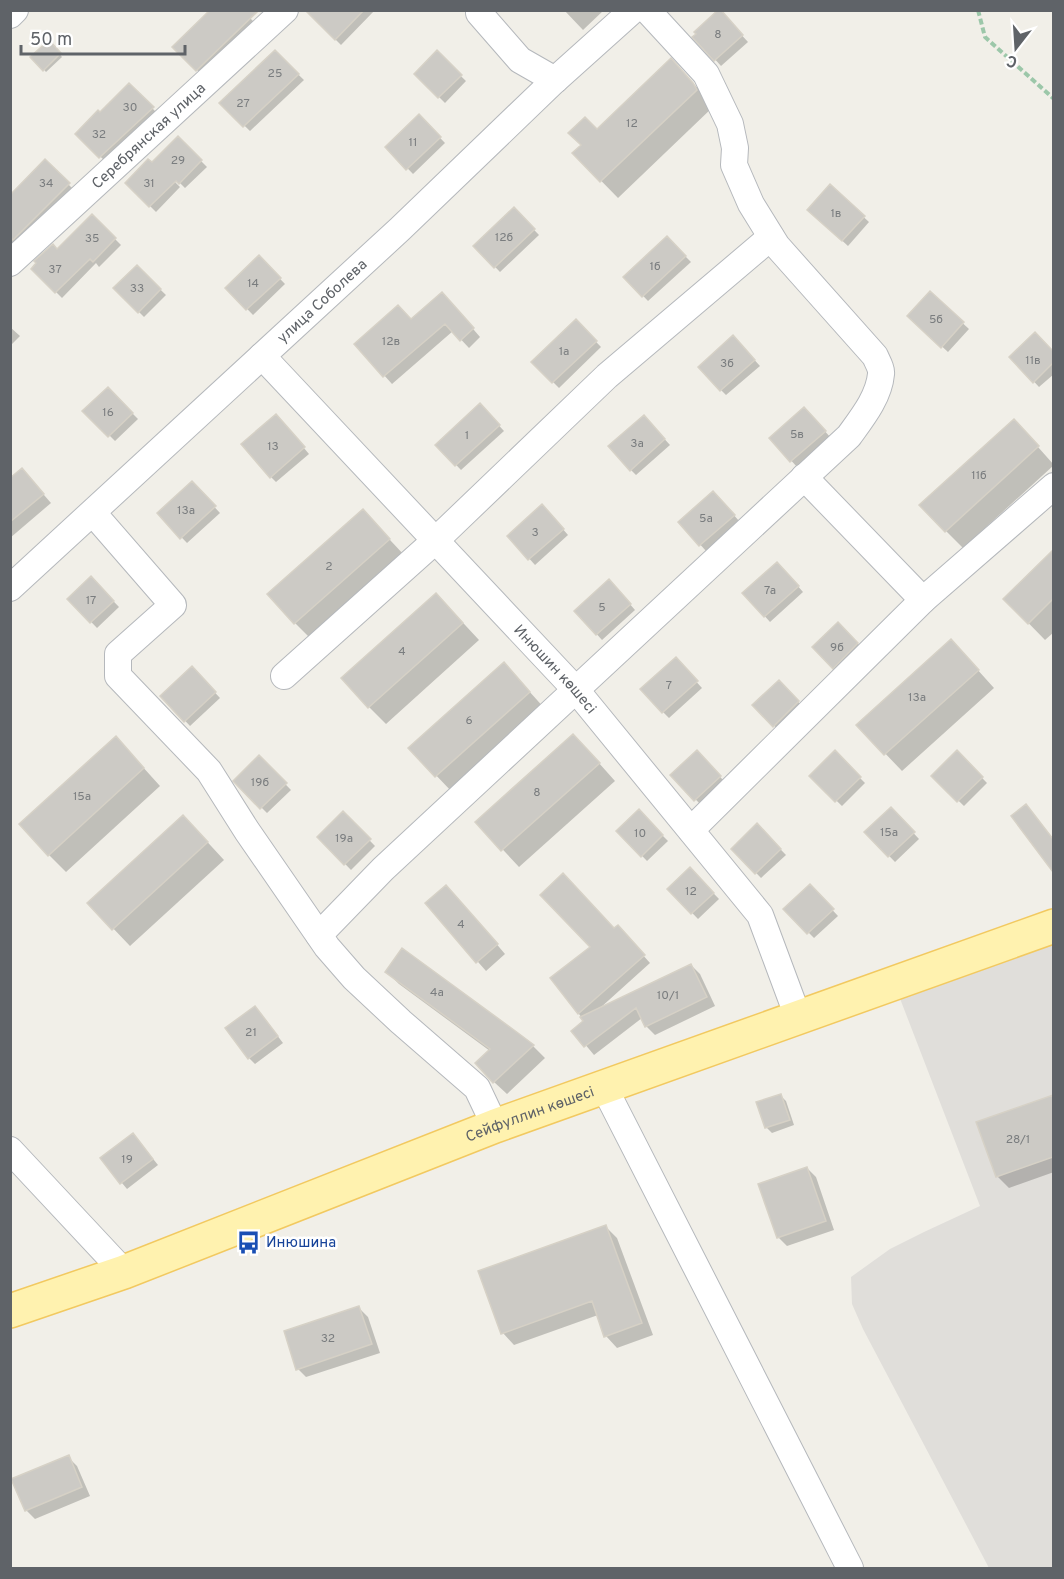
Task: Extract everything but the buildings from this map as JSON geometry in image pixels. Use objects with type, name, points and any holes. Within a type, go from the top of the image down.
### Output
[{"type":"main road","name":"Сейфуллин көшесі","points":[[10,1311],[124,1272],[495,1126],[1053,926]]},
{"type":"street","points":[[10,15],[15,10]]},
{"type":"street","name":"Серебрянская улица","points":[[10,263],[285,10]]},
{"type":"street","name":"улица Соболева","points":[[10,588],[400,229],[555,80],[633,10]]},
{"type":"street","points":[[319,935],[383,869],[849,436],[868,410],[882,373],[875,356],[771,237],[751,204],[734,165],[735,148],[730,124],[711,82],[646,10]]},
{"type":"street","points":[[479,13],[520,60],[555,80]]},
{"type":"street","points":[[284,676],[436,540],[607,376],[771,237]]},
{"type":"street","name":"Инюшин көшесі","points":[[262,356],[576,690],[760,915],[798,1017]]},
{"type":"street","points":[[804,477],[923,600]]},
{"type":"street","points":[[691,830],[923,600],[1053,486]]},
{"type":"street","points":[[93,513],[173,605],[118,654],[118,676],[209,771],[247,831],[319,935],[354,978],[401,1023],[477,1088],[495,1126]]},
{"type":"street","points":[[604,1087],[849,1569]]},
{"type":"street","points":[[10,1149],[124,1272]]},
{"type":"path","points":[[978,10],[985,37],[1053,99]]},
{"type":"shaded area","points":[[1053,926],[1053,1568],[989,1568],[863,1329],[852,1304],[851,1277],[890,1249],[980,1206],[894,983]]},
{"type":"place","name":"Инюшина","points":[[248,1242]]}]
